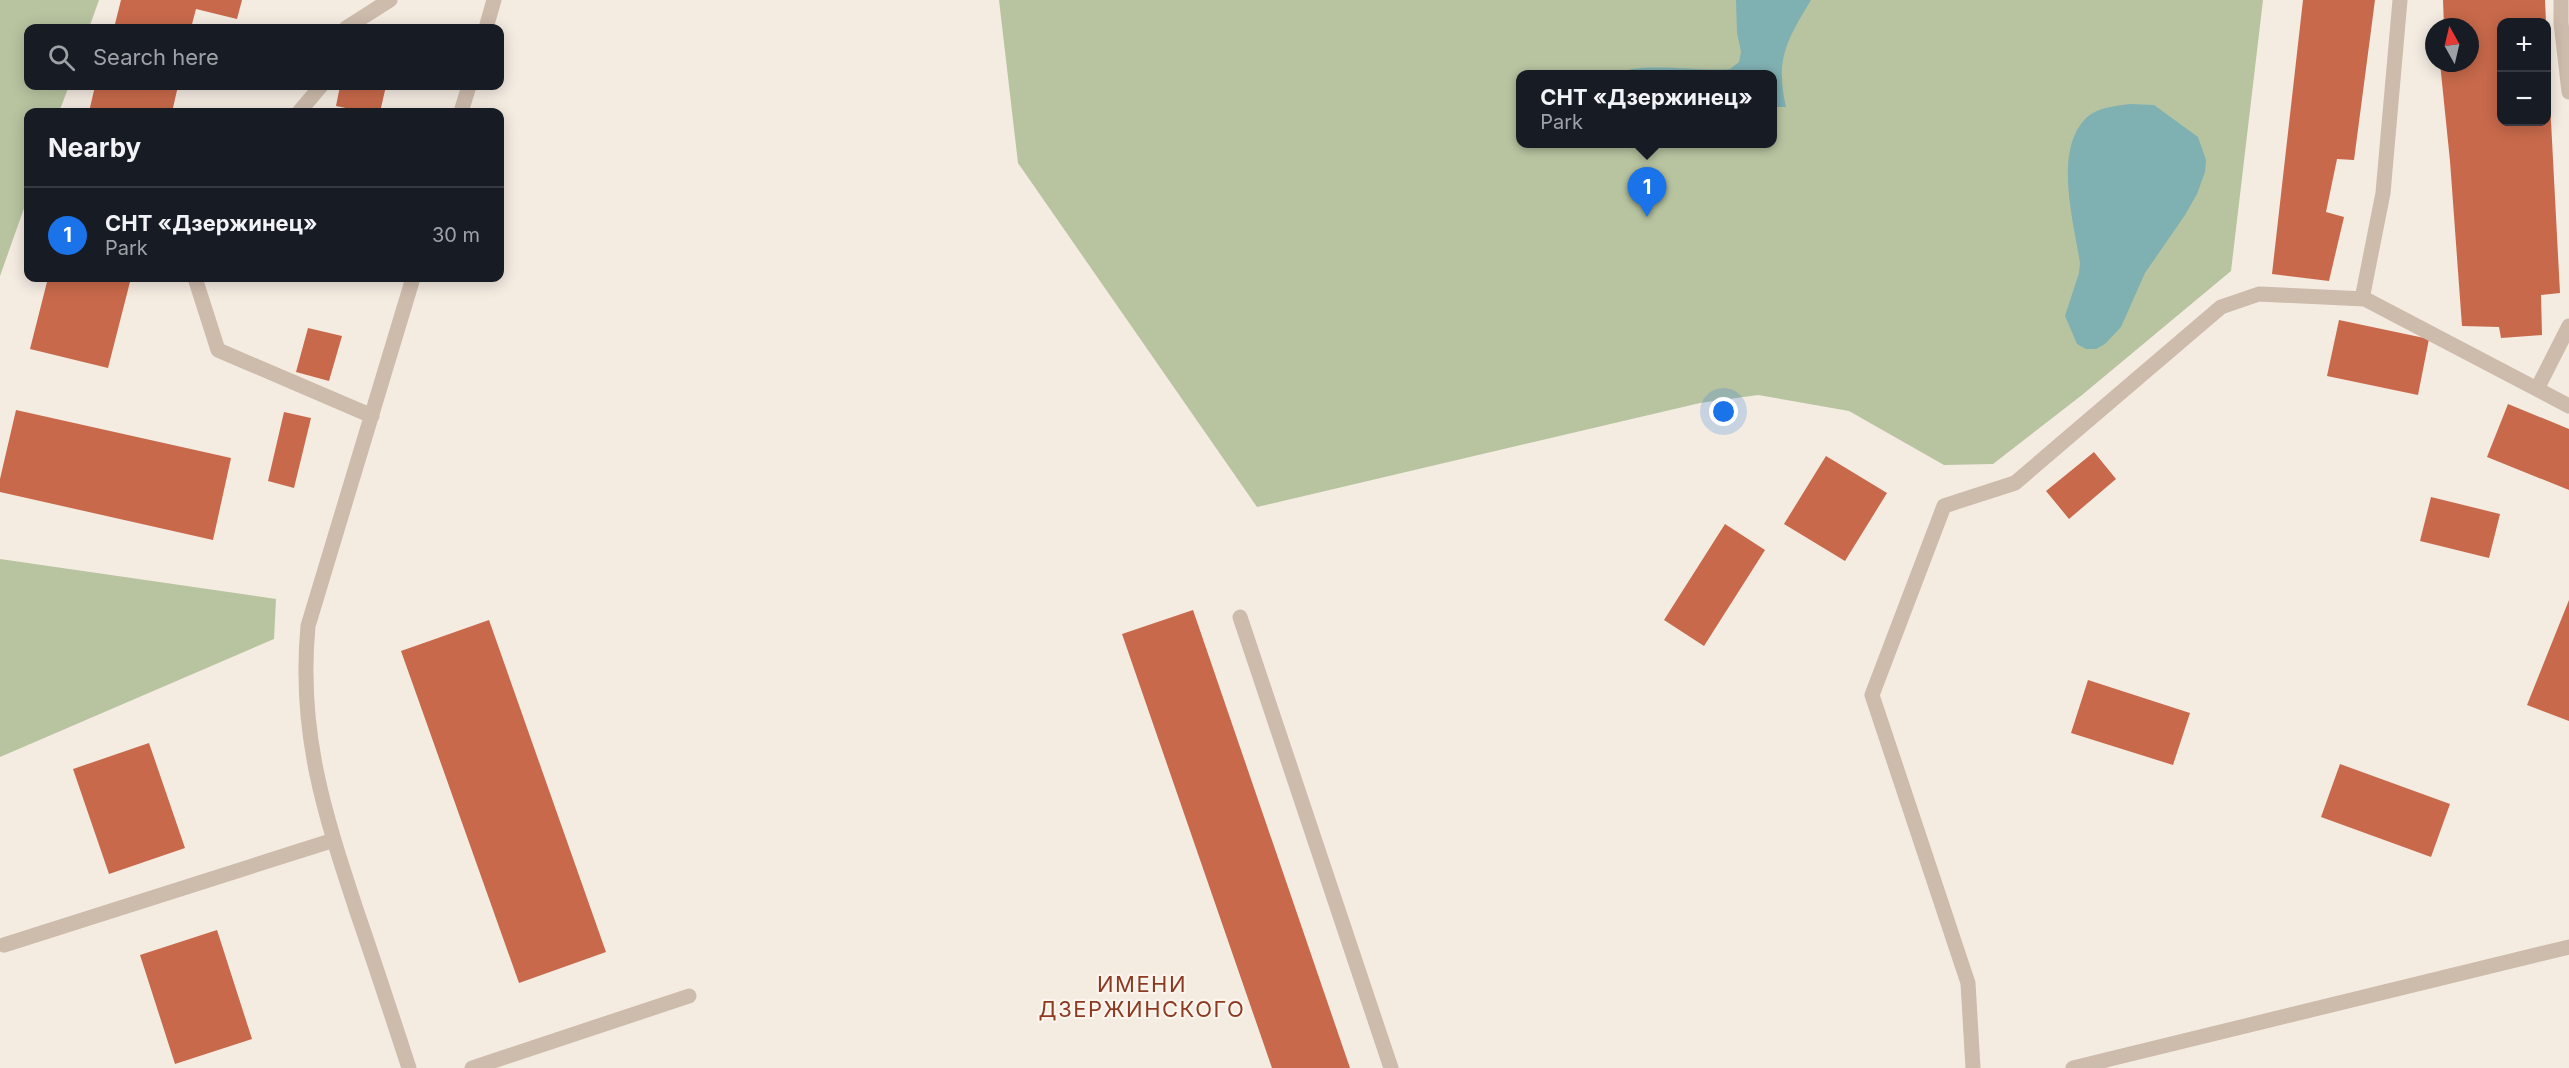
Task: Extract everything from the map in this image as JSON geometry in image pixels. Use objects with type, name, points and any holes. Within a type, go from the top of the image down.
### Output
[{"type":"street","points":[[352,24],[390,0]]},
{"type":"street","points":[[487,24],[494,0]]},
{"type":"street","points":[[2362,299],[2383,193],[2400,0]]},
{"type":"street","points":[[2561,0],[2569,92]]},
{"type":"street","points":[[302,108],[318,90]]},
{"type":"street","points":[[462,108],[468,90]]},
{"type":"street","points":[[196,282],[218,350],[372,416]]},
{"type":"street","points":[[409,1068],[334,840],[311,747],[306,701],[305,657],[310,618],[412,282]]},
{"type":"street","points":[[1973,1068],[1968,983],[1872,695],[1944,506],[2015,483],[2221,306],[2259,294],[2362,299],[2569,406]]},
{"type":"street","points":[[2537,389],[2569,326]]},
{"type":"street","points":[[1240,617],[1391,1068]]},
{"type":"street","points":[[4,945],[334,840]]},
{"type":"street","points":[[2073,1068],[2569,948]]},
{"type":"street","points":[[472,1068],[689,996]]},
{"type":"green space","points":[[0,0],[99,0],[90,24],[24,24],[24,90],[67,90],[61,108],[24,108],[24,208],[0,276]]},
{"type":"green space","points":[[999,0],[2263,0],[2231,271],[2082,395],[1993,464],[1944,465],[1849,411],[1758,395],[1700,403],[1257,507],[1018,163]]},
{"type":"green space","points":[[0,559],[276,599],[274,639],[0,757]]},
{"type":"water","points":[[1736,0],[1811,0],[1785,50],[1782,76],[1786,107],[1777,107],[1777,70],[1718,70],[1730,69],[1739,62],[1741,52],[1737,33]]},
{"type":"water","points":[[1655,67],[1718,70],[1627,70]]},
{"type":"water","points":[[2130,104],[2154,105],[2198,137],[2206,160],[2205,172],[2197,194],[2185,215],[2145,273],[2121,327],[2105,344],[2096,349],[2086,349],[2077,344],[2065,316],[2080,263],[2068,188],[2070,149],[2076,132],[2091,114],[2107,108]]},
{"type":"building","points":[[121,0],[242,0],[237,19],[196,9],[192,24],[115,24]]},
{"type":"building","points":[[2303,0],[2375,0],[2354,160],[2337,159],[2326,212],[2344,217],[2329,281],[2272,274]]},
{"type":"building","points":[[2443,0],[2545,0],[2546,18],[2497,18],[2497,126],[2551,126],[2551,121],[2560,293],[2541,295],[2542,335],[2501,338],[2499,327],[2462,326],[2441,72],[2479,72],[2479,18],[2444,18]]},
{"type":"building","points":[[94,90],[177,90],[173,108],[90,108]]},
{"type":"building","points":[[339,90],[385,90],[381,108],[336,106]]},
{"type":"building","points":[[47,282],[130,282],[108,368],[30,349]]},
{"type":"building","points":[[2339,320],[2429,339],[2418,395],[2327,376]]},
{"type":"building","points":[[308,328],[342,336],[329,381],[296,372]]},
{"type":"building","points":[[2508,404],[2569,429],[2569,490],[2487,457]]},
{"type":"building","points":[[16,410],[231,458],[213,540],[0,492],[0,479]]},
{"type":"building","points":[[284,412],[311,418],[294,488],[268,481]]},
{"type":"building","points":[[2094,452],[2116,479],[2069,519],[2046,491]]},
{"type":"building","points":[[1826,456],[1887,493],[1845,561],[1784,524]]},
{"type":"building","points":[[2431,497],[2500,514],[2489,558],[2420,541]]},
{"type":"building","points":[[1725,524],[1765,550],[1704,646],[1664,620]]},
{"type":"building","points":[[2569,600],[2569,721],[2527,705]]},
{"type":"building","points":[[1193,610],[1350,1068],[1272,1068],[1122,634]]},
{"type":"building","points":[[489,620],[606,952],[519,983],[401,651]]},
{"type":"building","points":[[2088,680],[2190,713],[2173,765],[2071,733]]},
{"type":"building","points":[[149,743],[185,848],[109,874],[73,769]]},
{"type":"building","points":[[2340,764],[2450,804],[2431,857],[2321,817]]},
{"type":"building","points":[[217,930],[252,1039],[175,1064],[140,955]]},
{"type":"place","name":"СНТ «Дзержинец»","points":[[1647,217]]},
{"type":"district","name":"ИМЕНИ ДЗЕРЖИНСКОГО","points":[[1142,996]]}]
